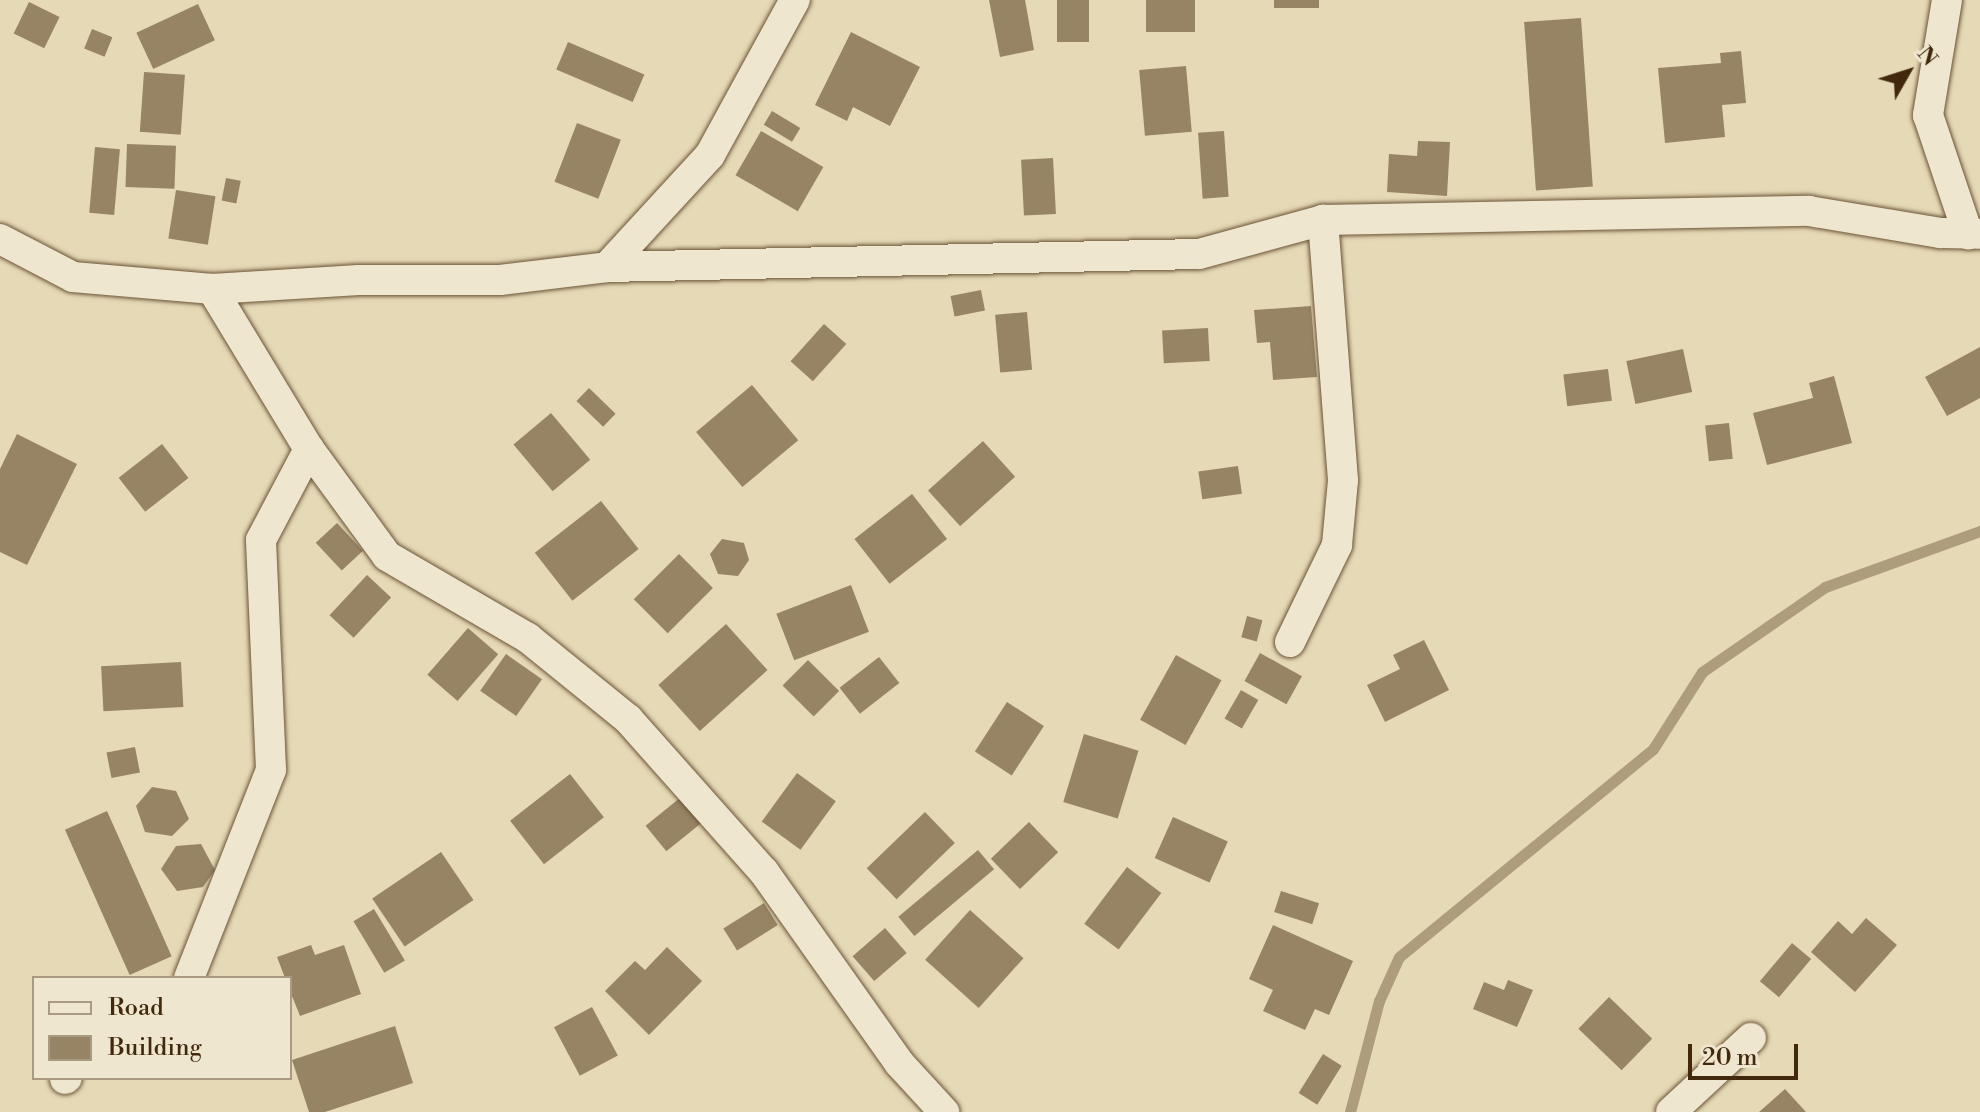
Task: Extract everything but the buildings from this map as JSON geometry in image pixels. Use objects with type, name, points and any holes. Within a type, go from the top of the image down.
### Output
[{"type":"street","points":[[607,267],[710,155],[795,0]]},
{"type":"street","points":[[0,239],[73,277],[212,289],[359,280],[500,280],[607,267],[1199,254],[1323,220],[1809,211],[1941,233],[1974,234],[1928,115],[1947,0]]},
{"type":"street","points":[[1290,642],[1337,545],[1342,493],[1323,220]]},
{"type":"street","points":[[212,289],[309,449],[387,556],[528,638],[628,719],[764,872],[899,1063],[944,1112]]},
{"type":"street","points":[[190,976],[271,770],[261,540],[309,449]]},
{"type":"street","points":[[1671,1112],[1751,1038]]},
{"type":"waterway","points":[[1350,1112],[1379,1001],[1399,957],[1653,749],[1702,672],[1825,587],[1980,531]]}]
